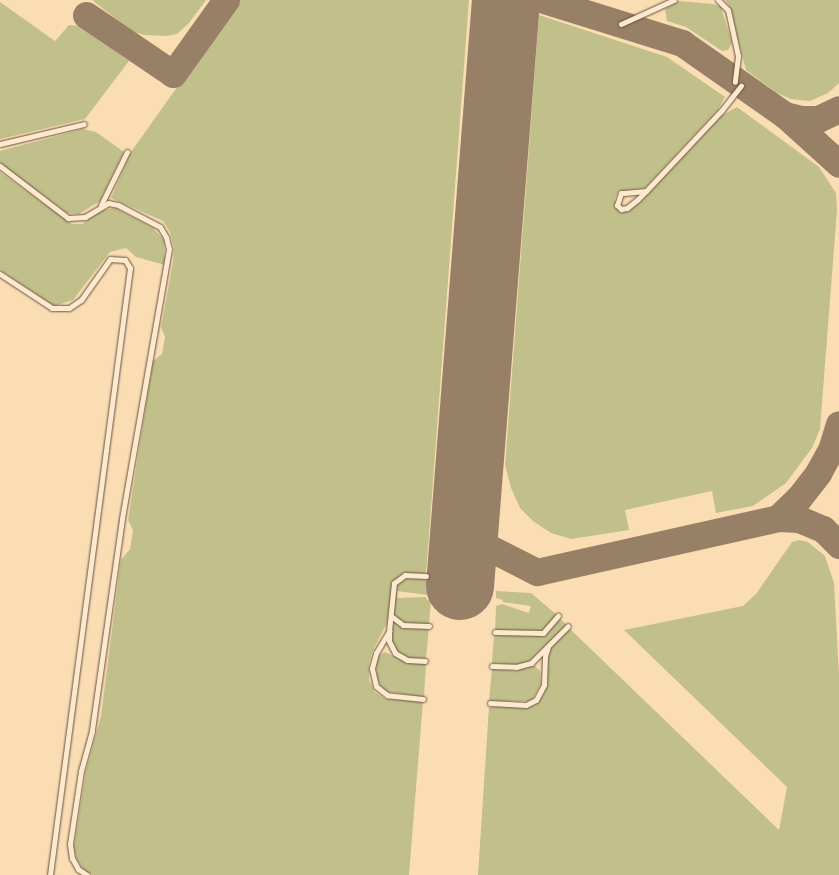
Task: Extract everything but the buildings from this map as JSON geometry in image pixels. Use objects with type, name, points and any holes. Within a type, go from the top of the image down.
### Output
[{"type":"lane","points":[[621,24],[674,0]]},
{"type":"lane","points":[[718,0],[728,10],[738,56],[735,82]]},
{"type":"lane","points":[[646,191],[622,193],[617,205],[621,209],[627,208],[646,191],[742,86]]},
{"type":"lane","points":[[0,144],[84,124]]},
{"type":"lane","points":[[0,166],[68,218],[85,217],[101,204],[127,152]]},
{"type":"lane","points":[[87,875],[78,869],[72,858],[70,844],[81,771],[92,731],[122,520],[169,248],[166,237],[160,227],[118,205],[101,204]]},
{"type":"lane","points":[[0,274],[52,308],[69,308],[81,300],[110,259],[125,260],[130,268],[50,875]]},
{"type":"lane","points":[[425,661],[407,660],[395,653],[389,641],[389,631],[393,588],[397,579],[405,575],[426,576]]},
{"type":"lane","points":[[391,615],[403,625],[429,626]]},
{"type":"lane","points":[[495,632],[543,633],[558,616]]},
{"type":"lane","points":[[492,666],[523,666],[531,663],[568,626]]},
{"type":"lane","points":[[389,631],[373,660],[373,679],[376,686],[387,695],[396,698],[422,699]]},
{"type":"lane","points":[[490,703],[526,705],[536,700],[544,685],[548,647]]},
{"type":"shaded area","points":[[92,0],[206,0],[189,23],[177,34],[167,36],[144,35],[131,31]]},
{"type":"shaded area","points":[[239,0],[469,0],[426,575],[404,573],[393,582],[388,621],[372,652],[369,664],[369,680],[375,692],[385,699],[423,701],[409,875],[93,875],[84,870],[77,860],[74,847],[86,771],[101,716],[121,560],[130,549],[133,530],[128,520],[153,361],[162,354],[165,337],[161,327],[173,262],[174,247],[170,232],[163,221],[111,198],[131,152]]},
{"type":"shaded area","points":[[725,0],[839,0],[839,83],[828,93],[810,101],[791,99],[777,93],[746,70],[729,5]]},
{"type":"shaded area","points":[[679,1],[713,4],[721,7],[732,43],[728,50],[722,51],[686,27],[667,21],[665,9]]},
{"type":"shaded area","points":[[0,2],[55,41],[69,25],[80,26],[129,61],[85,119],[0,139]]},
{"type":"shaded area","points":[[539,15],[667,57],[725,97],[717,111],[645,188],[619,191],[615,198],[615,206],[621,212],[629,211],[714,120],[737,107],[819,167],[836,193],[837,210],[820,429],[812,448],[786,483],[753,506],[716,513],[712,491],[625,510],[629,530],[571,539],[551,533],[533,521],[520,508],[511,488],[505,465]]},
{"type":"shaded area","points":[[83,129],[96,132],[124,152],[100,201],[79,214],[67,213],[0,163],[0,151]]},
{"type":"shaded area","points":[[0,172],[72,224],[82,224],[102,210],[115,208],[153,228],[164,240],[165,265],[136,257],[126,248],[110,252],[73,300],[54,306],[0,270]]},
{"type":"shaded area","points":[[799,540],[808,542],[825,556],[834,583],[839,675],[839,875],[478,875],[489,707],[534,706],[544,694],[549,650],[569,628],[779,830],[787,787],[624,630],[743,606],[756,594],[792,542]]},
{"type":"shaded area","points":[[406,577],[426,578],[427,595],[397,591],[397,598],[426,597],[426,599],[431,600],[429,625],[404,623],[396,619],[393,613],[395,586]]},
{"type":"shaded area","points":[[496,591],[531,593],[557,615],[542,632],[495,630],[496,606],[502,604],[529,613],[531,606],[502,602],[503,600],[496,598]]},
{"type":"shaded area","points":[[558,617],[567,625],[528,662],[519,665],[492,663],[494,634],[544,635]]},
{"type":"shaded area","points":[[394,622],[402,625],[429,628],[426,658],[409,658],[396,652],[391,641]]},
{"type":"shaded area","points":[[385,652],[406,662],[426,664],[424,697],[384,691],[377,679],[376,661],[378,656]]},
{"type":"shaded area","points":[[534,665],[540,671],[541,684],[531,701],[489,701],[492,669],[516,671]]},
{"type":"taxiway","points":[[86,15],[173,74],[226,0]]},
{"type":"taxiway","points":[[544,0],[682,43],[785,115],[839,164]]},
{"type":"taxiway","points":[[785,115],[801,119],[818,119],[839,109]]},
{"type":"taxiway","points":[[778,518],[798,499],[818,473],[831,450],[839,424]]},
{"type":"taxiway","points":[[464,535],[537,572],[778,518],[799,519],[823,529],[839,545]]},
{"type":"runway","points":[[460,586],[506,0]]}]
